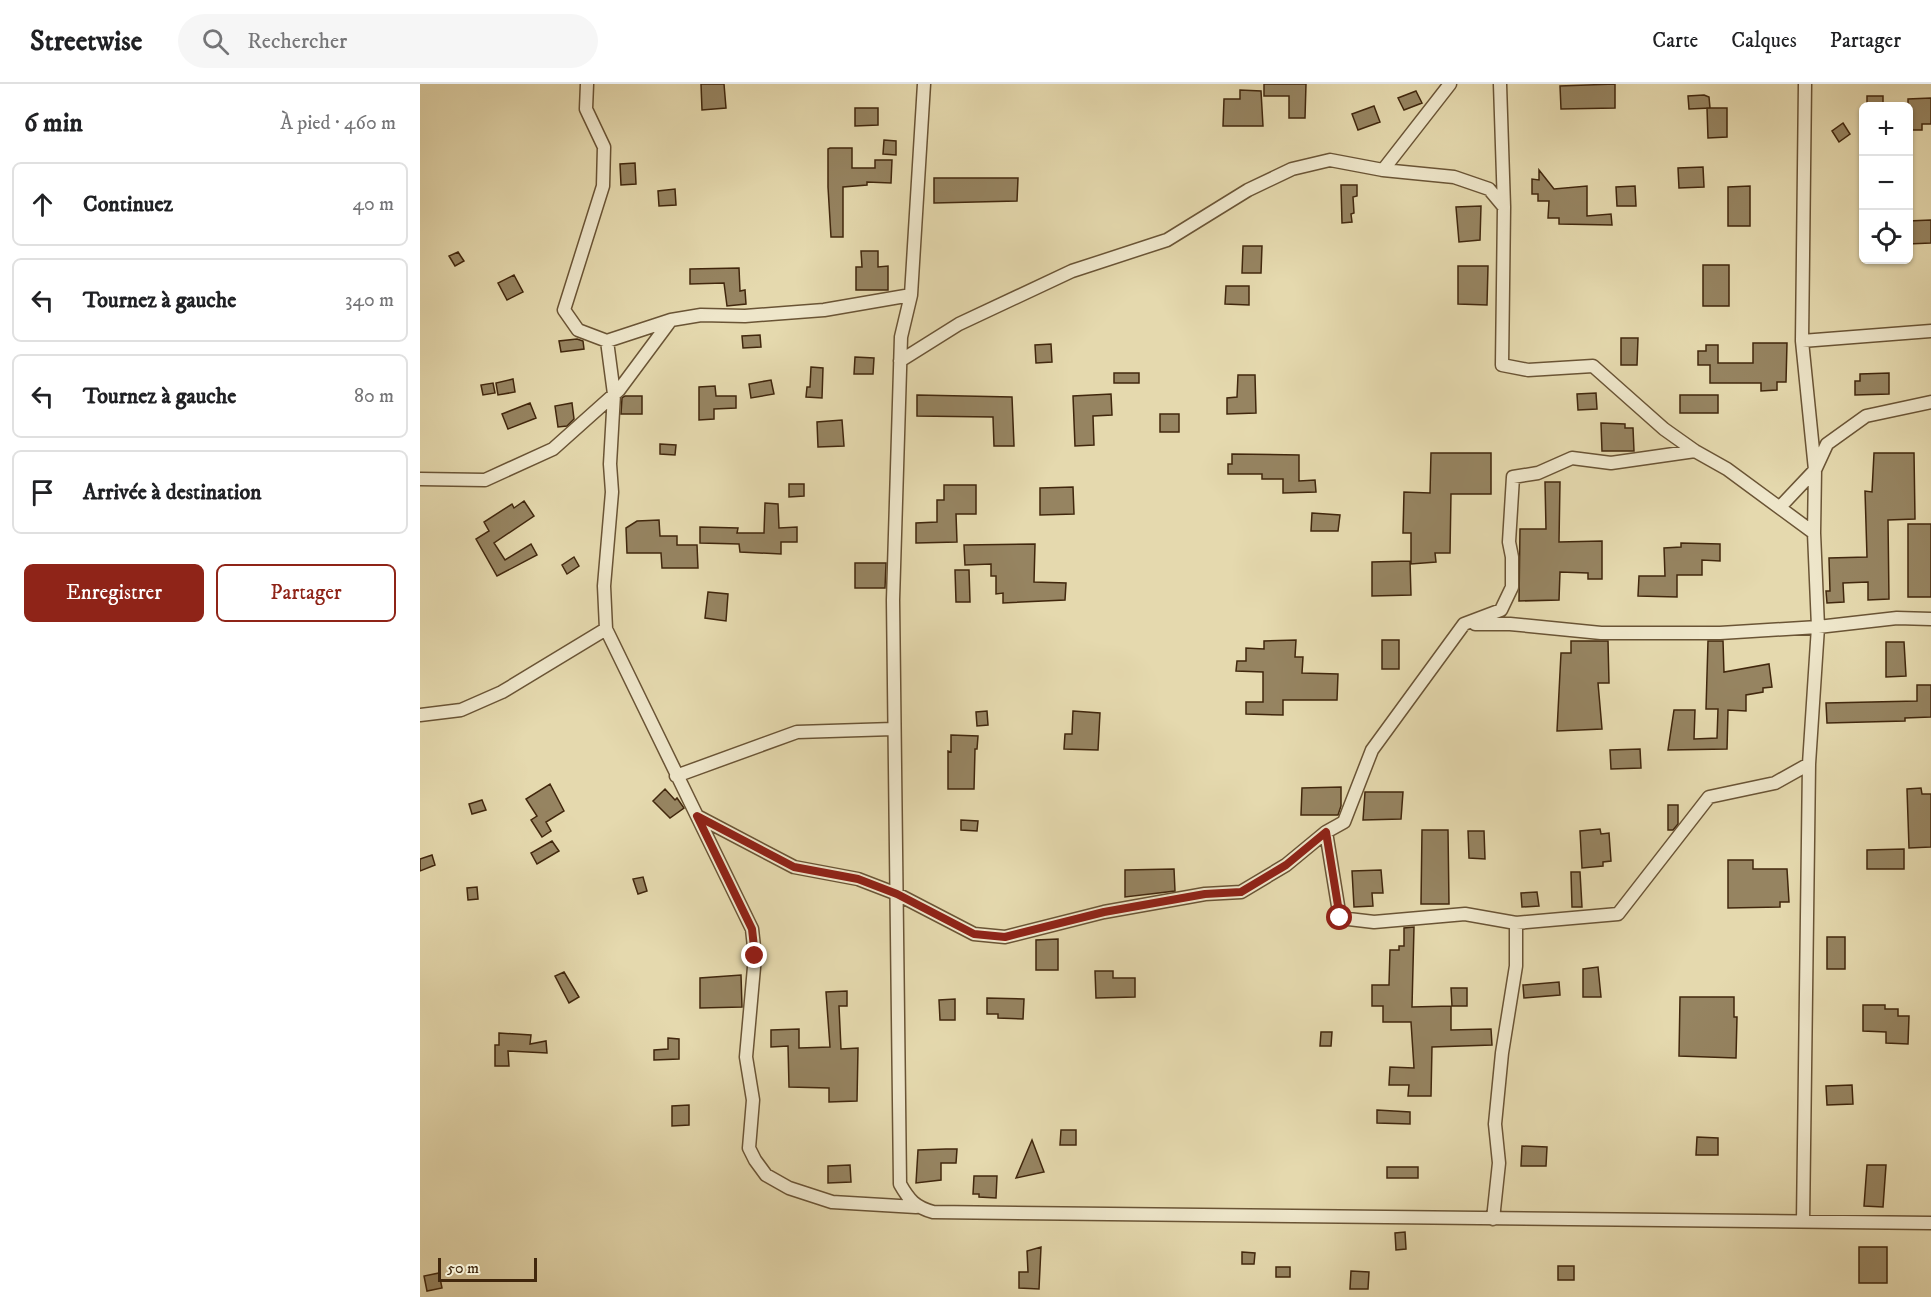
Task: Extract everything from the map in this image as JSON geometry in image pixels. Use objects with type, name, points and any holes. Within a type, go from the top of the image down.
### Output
[{"type":"street","points":[[587,84],[586,110],[604,147],[603,186],[564,310],[578,330],[607,341],[671,320],[701,315],[745,316],[824,310],[910,295]]},
{"type":"street","points":[[916,1207],[900,1184],[893,600],[901,337],[910,295],[924,84]]},
{"type":"street","points":[[1383,170],[1450,84]]},
{"type":"street","points":[[1500,84],[1504,207],[1502,365],[1528,369],[1593,366],[1664,429],[1695,451],[1727,469],[1814,533]]},
{"type":"street","points":[[1803,1222],[1809,764],[1818,627],[1814,533],[1815,470],[1802,341],[1805,84]]},
{"type":"street","points":[[900,361],[959,324],[1072,271],[1167,240],[1248,190],[1292,169],[1330,160],[1383,170],[1454,177],[1489,189],[1504,207]]},
{"type":"street","points":[[420,479],[484,480],[553,449],[614,394],[671,320]]},
{"type":"street","points":[[1802,341],[1931,331]]},
{"type":"street","points":[[607,341],[614,394],[610,464],[612,492],[604,586],[606,629],[752,929],[755,956],[746,1057],[753,1100],[749,1148],[766,1175],[789,1188],[832,1202],[916,1207],[933,1212],[1931,1223]]},
{"type":"street","points":[[1780,507],[1815,470],[1827,444],[1866,417],[1931,402]]},
{"type":"street","points":[[697,816],[794,867],[858,879],[897,894],[974,934],[1005,937],[1104,912],[1205,894],[1241,892],[1286,865],[1326,832],[1344,822],[1372,750],[1464,624],[1501,610],[1512,587],[1512,557],[1509,542],[1513,477],[1538,473],[1572,458],[1611,463],[1695,451]]},
{"type":"street","points":[[1464,624],[1510,624],[1601,633],[1720,633],[1818,627],[1897,618],[1931,619]]},
{"type":"street","points":[[420,715],[460,710],[502,692],[606,629]]},
{"type":"street","points":[[676,776],[797,732],[894,729]]},
{"type":"street","points":[[1326,832],[1340,918],[1374,922],[1465,914],[1516,923],[1618,914],[1709,797],[1775,783],[1809,764]]},
{"type":"street","points":[[1493,1219],[1499,1163],[1495,1124],[1502,1053],[1514,985],[1516,923]]},
{"type":"building","points":[[701,84],[724,84],[726,108],[702,110]]},
{"type":"building","points":[[1264,84],[1306,84],[1305,118],[1289,118],[1289,96],[1264,96]]},
{"type":"building","points":[[1615,84],[1615,108],[1561,109],[1560,86]]},
{"type":"building","points":[[1240,90],[1261,91],[1263,126],[1223,126],[1224,99],[1240,99]]},
{"type":"building","points":[[1416,91],[1422,103],[1404,110],[1398,98]]},
{"type":"building","points":[[1688,96],[1709,97],[1710,108],[1689,109]]},
{"type":"building","points":[[1867,96],[1883,96],[1883,102],[1867,102]]},
{"type":"building","points":[[1931,98],[1931,124],[1922,124],[1922,130],[1913,130],[1913,102],[1908,102],[1908,99]]},
{"type":"building","points":[[1374,106],[1380,122],[1358,130],[1352,114]]},
{"type":"building","points":[[855,108],[878,108],[878,125],[855,126]]},
{"type":"building","points":[[1707,108],[1727,108],[1727,137],[1708,138]]},
{"type":"building","points":[[1843,123],[1850,134],[1839,142],[1832,131]]},
{"type":"building","points":[[884,140],[896,141],[896,155],[883,154]]},
{"type":"building","points":[[852,148],[852,168],[875,168],[875,160],[892,160],[891,183],[867,182],[867,185],[843,187],[843,237],[831,237],[828,187],[828,149]]},
{"type":"building","points":[[635,163],[636,184],[621,185],[620,164]]},
{"type":"building","points":[[1703,167],[1704,187],[1679,188],[1678,168]]},
{"type":"building","points":[[1539,170],[1554,189],[1587,186],[1587,216],[1611,214],[1612,225],[1559,224],[1559,218],[1548,218],[1549,201],[1538,201],[1538,194],[1532,194],[1532,179],[1539,180]]},
{"type":"building","points":[[934,178],[1018,178],[1017,201],[934,203]]},
{"type":"building","points":[[1341,185],[1357,185],[1357,196],[1353,197],[1352,222],[1342,223]]},
{"type":"building","points":[[1635,186],[1636,206],[1617,206],[1616,187]]},
{"type":"building","points":[[1750,186],[1750,226],[1728,226],[1728,187]]},
{"type":"building","points":[[675,189],[676,205],[659,206],[658,191]]},
{"type":"building","points":[[1481,206],[1480,240],[1459,242],[1456,207]]},
{"type":"building","points":[[1931,220],[1931,243],[1913,244],[1913,221]]},
{"type":"building","points":[[1243,246],[1262,246],[1261,273],[1242,273]]},
{"type":"building","points":[[861,251],[878,251],[878,267],[888,266],[888,290],[856,290],[856,267],[862,267]]},
{"type":"building","points":[[458,252],[464,261],[455,266],[449,256]]},
{"type":"building","points":[[1703,265],[1729,265],[1729,306],[1703,306]]},
{"type":"building","points":[[1458,266],[1488,266],[1487,305],[1458,304]]},
{"type":"building","points":[[739,268],[740,291],[745,290],[746,304],[727,306],[724,283],[690,284],[690,269]]},
{"type":"building","points":[[514,275],[523,292],[507,300],[498,283]]},
{"type":"building","points":[[1226,286],[1249,286],[1249,305],[1225,304]]},
{"type":"building","points":[[760,335],[761,347],[743,348],[742,336]]},
{"type":"building","points":[[1621,338],[1638,338],[1637,365],[1621,365]]},
{"type":"building","points":[[577,339],[583,341],[584,349],[561,352],[559,341]]},
{"type":"building","points":[[1753,343],[1787,343],[1786,382],[1777,382],[1777,390],[1761,391],[1761,383],[1710,383],[1710,365],[1698,365],[1698,351],[1706,351],[1706,345],[1718,345],[1718,363],[1753,363]]},
{"type":"building","points":[[1051,344],[1052,362],[1036,363],[1035,345]]},
{"type":"building","points":[[855,357],[874,358],[873,374],[854,374]]},
{"type":"building","points":[[811,367],[823,368],[822,398],[806,397],[807,387],[810,387]]},
{"type":"building","points":[[1114,373],[1139,373],[1139,383],[1114,383]]},
{"type":"building","points":[[1889,373],[1889,394],[1855,395],[1855,381],[1860,381],[1860,374]]},
{"type":"building","points":[[1238,375],[1255,375],[1256,413],[1227,414],[1227,398],[1237,397]]},
{"type":"building","points":[[513,379],[515,392],[498,395],[496,383]]},
{"type":"building","points":[[771,380],[774,394],[751,398],[749,384]]},
{"type":"building","points":[[493,383],[495,393],[483,395],[481,385]]},
{"type":"building","points":[[715,386],[716,396],[736,396],[736,408],[714,409],[714,419],[699,420],[699,387]]},
{"type":"building","points":[[1596,393],[1597,409],[1578,410],[1577,394]]},
{"type":"building","points":[[1111,394],[1112,415],[1093,416],[1094,445],[1075,446],[1073,396]]},
{"type":"building","points":[[917,395],[1012,397],[1014,446],[994,446],[993,417],[917,416]]},
{"type":"building","points":[[1680,395],[1718,395],[1718,413],[1680,413]]},
{"type":"building","points":[[642,396],[642,414],[621,414],[622,398]]},
{"type":"building","points":[[530,403],[536,418],[508,429],[502,414]]},
{"type":"building","points":[[572,403],[574,419],[567,426],[558,427],[555,406]]},
{"type":"building","points":[[1160,414],[1179,414],[1179,432],[1160,432]]},
{"type":"building","points":[[842,420],[844,446],[818,447],[817,422]]},
{"type":"building","points":[[1601,423],[1625,424],[1625,428],[1633,428],[1634,451],[1602,451]]},
{"type":"building","points":[[660,444],[676,445],[675,455],[660,454]]},
{"type":"building","points":[[1431,453],[1491,453],[1491,494],[1451,494],[1450,553],[1435,553],[1436,562],[1411,564],[1411,533],[1403,533],[1404,492],[1430,493]]},
{"type":"building","points":[[1874,453],[1914,453],[1915,519],[1888,520],[1889,599],[1868,600],[1868,582],[1843,583],[1844,602],[1827,603],[1826,591],[1830,591],[1829,558],[1867,557],[1865,491],[1872,492]]},
{"type":"building","points":[[1232,454],[1299,455],[1299,481],[1315,480],[1316,492],[1283,493],[1283,479],[1262,479],[1262,474],[1228,474],[1228,464],[1232,464]]},
{"type":"building","points":[[1545,482],[1560,482],[1559,542],[1602,541],[1602,579],[1588,579],[1588,573],[1560,572],[1559,600],[1519,601],[1520,529],[1546,529]]},
{"type":"building","points":[[789,484],[804,484],[804,496],[789,497]]},
{"type":"building","points":[[944,485],[976,485],[976,514],[956,514],[957,542],[916,543],[916,523],[937,522],[937,500],[944,500]]},
{"type":"building","points":[[1073,487],[1074,514],[1040,515],[1040,488]]},
{"type":"building","points":[[524,501],[534,516],[494,543],[505,560],[531,544],[537,555],[497,576],[476,539],[489,531],[484,522],[512,504],[514,508]]},
{"type":"building","points":[[765,503],[778,504],[779,528],[797,527],[797,542],[781,542],[781,554],[740,552],[739,544],[700,543],[700,527],[738,528],[737,533],[764,533]]},
{"type":"building","points":[[1312,513],[1340,515],[1338,531],[1311,531]]},
{"type":"building","points":[[659,520],[660,536],[677,536],[677,545],[697,545],[698,568],[662,568],[661,553],[627,553],[626,528],[637,521]]},
{"type":"building","points":[[1908,524],[1931,524],[1931,597],[1908,597]]},
{"type":"building","points":[[1681,543],[1720,544],[1720,561],[1702,560],[1702,575],[1677,575],[1677,597],[1638,596],[1639,576],[1665,576],[1664,548],[1681,547]]},
{"type":"building","points":[[1035,544],[1034,582],[1066,583],[1065,600],[1003,603],[1003,593],[996,594],[996,576],[991,576],[991,564],[965,565],[964,545]]},
{"type":"building","points":[[574,557],[579,566],[567,574],[562,565]]},
{"type":"building","points":[[1410,561],[1411,595],[1372,596],[1372,562]]},
{"type":"building","points":[[855,563],[886,563],[885,588],[855,588]]},
{"type":"building","points":[[955,570],[969,570],[970,602],[956,602]]},
{"type":"building","points":[[708,592],[728,594],[726,621],[705,618]]},
{"type":"building","points":[[1296,640],[1295,657],[1303,657],[1302,673],[1338,674],[1337,700],[1283,700],[1283,715],[1246,714],[1246,702],[1263,702],[1263,672],[1236,671],[1237,661],[1246,661],[1246,648],[1264,649],[1264,641]]},
{"type":"building","points":[[1382,640],[1399,640],[1399,669],[1382,669]]},
{"type":"building","points":[[1571,641],[1608,641],[1609,683],[1598,683],[1602,729],[1557,731],[1561,653],[1571,653]]},
{"type":"building","points":[[1708,641],[1723,641],[1724,672],[1769,664],[1772,687],[1763,688],[1763,692],[1746,695],[1746,711],[1728,710],[1727,749],[1668,750],[1674,710],[1695,710],[1694,739],[1717,738],[1718,709],[1706,709]]},
{"type":"building","points":[[1886,642],[1904,642],[1906,676],[1886,677]]},
{"type":"building","points":[[1917,685],[1931,685],[1931,717],[1905,718],[1905,721],[1827,723],[1826,703],[1917,701]]},
{"type":"building","points":[[987,711],[988,725],[977,726],[976,712]]},
{"type":"building","points":[[1073,711],[1100,713],[1098,750],[1064,749],[1065,734],[1072,734]]},
{"type":"building","points":[[951,735],[978,736],[977,749],[975,749],[974,789],[948,789],[948,751],[951,752]]},
{"type":"building","points":[[1640,749],[1641,768],[1611,769],[1610,750]]},
{"type":"building","points":[[550,784],[564,811],[546,822],[551,831],[542,837],[531,820],[537,816],[526,799]]},
{"type":"building","points":[[1341,787],[1341,806],[1338,815],[1301,815],[1302,788]]},
{"type":"building","points":[[1921,788],[1922,794],[1931,794],[1931,847],[1909,848],[1907,789]]},
{"type":"building","points":[[665,789],[675,800],[677,798],[684,808],[670,818],[653,801]]},
{"type":"building","points":[[1365,792],[1403,792],[1401,819],[1363,820]]},
{"type":"building","points":[[482,800],[486,810],[472,814],[469,804]]},
{"type":"building","points":[[1668,805],[1678,805],[1678,824],[1673,830],[1668,830]]},
{"type":"building","points":[[961,820],[978,821],[977,831],[961,830]]},
{"type":"building","points":[[1600,829],[1601,834],[1609,833],[1611,861],[1603,862],[1603,866],[1582,868],[1580,831]]},
{"type":"building","points":[[1422,830],[1448,830],[1449,904],[1421,904]]},
{"type":"building","points":[[1468,831],[1484,831],[1485,859],[1469,858]]},
{"type":"building","points":[[552,841],[559,851],[537,864],[531,853]]},
{"type":"building","points":[[1904,849],[1904,869],[1867,869],[1867,850]]},
{"type":"building","points":[[432,855],[435,865],[420,871],[420,859]]},
{"type":"building","points":[[1728,860],[1753,860],[1753,869],[1787,869],[1789,902],[1780,902],[1780,907],[1728,908]]},
{"type":"building","points":[[1174,869],[1175,891],[1125,897],[1125,870]]},
{"type":"building","points":[[1381,870],[1383,893],[1372,893],[1373,906],[1354,907],[1352,871]]},
{"type":"building","points":[[1571,872],[1580,872],[1582,907],[1572,907]]},
{"type":"building","points":[[643,877],[647,891],[638,894],[633,879]]},
{"type":"building","points":[[477,887],[478,899],[468,900],[467,888]]},
{"type":"building","points":[[1537,892],[1539,906],[1522,907],[1521,893]]},
{"type":"building","points":[[1414,927],[1412,1007],[1451,1006],[1451,1030],[1491,1029],[1492,1045],[1432,1047],[1431,1096],[1408,1096],[1409,1085],[1389,1085],[1390,1067],[1414,1068],[1411,1022],[1383,1022],[1383,1006],[1372,1006],[1372,985],[1389,985],[1390,950],[1399,950],[1399,946],[1404,946],[1404,928]]},
{"type":"building","points":[[1827,937],[1845,937],[1845,969],[1827,969]]},
{"type":"building","points":[[1058,939],[1058,970],[1036,970],[1036,940]]},
{"type":"building","points":[[1598,967],[1601,997],[1583,997],[1583,969]]},
{"type":"building","points":[[1095,971],[1113,971],[1113,978],[1135,978],[1135,997],[1096,998]]},
{"type":"building","points":[[564,972],[579,997],[569,1003],[555,976]]},
{"type":"building","points":[[741,975],[742,1007],[700,1008],[700,978]]},
{"type":"building","points":[[1559,982],[1560,995],[1524,998],[1523,985]]},
{"type":"building","points":[[1451,988],[1467,988],[1467,1006],[1452,1006]]},
{"type":"building","points":[[847,991],[847,1006],[839,1006],[841,1049],[858,1048],[857,1101],[829,1102],[829,1088],[789,1087],[788,1046],[771,1047],[771,1030],[799,1029],[799,1048],[830,1047],[826,992]]},
{"type":"building","points":[[1680,997],[1734,997],[1734,1017],[1737,1017],[1736,1058],[1679,1056]]},
{"type":"building","points":[[987,998],[1024,999],[1023,1019],[998,1018],[998,1014],[987,1014]]},
{"type":"building","points":[[955,999],[955,1020],[940,1020],[939,1000]]},
{"type":"building","points":[[1863,1005],[1885,1005],[1885,1009],[1898,1009],[1898,1016],[1909,1016],[1908,1044],[1886,1043],[1886,1032],[1863,1031]]},
{"type":"building","points":[[1321,1032],[1332,1032],[1331,1046],[1320,1046]]},
{"type":"building","points":[[499,1033],[531,1035],[530,1044],[546,1041],[547,1053],[508,1051],[509,1066],[495,1066],[495,1045],[499,1045]]},
{"type":"building","points":[[668,1038],[679,1039],[679,1059],[654,1060],[654,1050],[668,1049]]},
{"type":"building","points":[[1852,1085],[1853,1104],[1827,1105],[1826,1086]]},
{"type":"building","points":[[689,1105],[689,1125],[672,1126],[672,1106]]},
{"type":"building","points":[[1377,1110],[1410,1112],[1410,1124],[1377,1123]]},
{"type":"building","points":[[1061,1130],[1076,1130],[1076,1145],[1060,1145]]},
{"type":"building","points":[[1697,1137],[1718,1138],[1718,1155],[1696,1155]]},
{"type":"building","points":[[1032,1140],[1044,1172],[1016,1178]]},
{"type":"building","points":[[1522,1146],[1547,1147],[1546,1166],[1521,1166]]},
{"type":"building","points":[[957,1149],[956,1163],[941,1163],[941,1180],[916,1183],[918,1150]]},
{"type":"building","points":[[850,1165],[851,1182],[828,1183],[828,1166]]},
{"type":"building","points":[[1867,1165],[1886,1165],[1883,1207],[1864,1206]]},
{"type":"building","points":[[1387,1167],[1418,1167],[1418,1178],[1387,1178]]},
{"type":"building","points":[[974,1176],[997,1176],[996,1198],[979,1197],[979,1194],[973,1194]]},
{"type":"building","points":[[1405,1232],[1406,1249],[1396,1250],[1395,1233]]},
{"type":"building","points":[[1041,1247],[1039,1289],[1019,1288],[1019,1272],[1028,1272],[1027,1251]]},
{"type":"building","points":[[1859,1247],[1887,1247],[1887,1283],[1859,1283]]},
{"type":"building","points":[[1242,1252],[1255,1253],[1254,1264],[1242,1264]]},
{"type":"building","points":[[1558,1266],[1574,1266],[1574,1280],[1558,1280]]},
{"type":"building","points":[[1276,1267],[1290,1267],[1290,1277],[1276,1277]]},
{"type":"building","points":[[1351,1271],[1369,1272],[1368,1289],[1350,1289]]},
{"type":"building","points":[[439,1273],[442,1288],[427,1291],[424,1276]]},
{"type":"route","points":[[755,956],[752,929],[697,816],[794,867],[858,879],[897,894],[974,934],[1005,937],[1104,912],[1205,894],[1241,892],[1286,865],[1326,832],[1340,918]]}]
